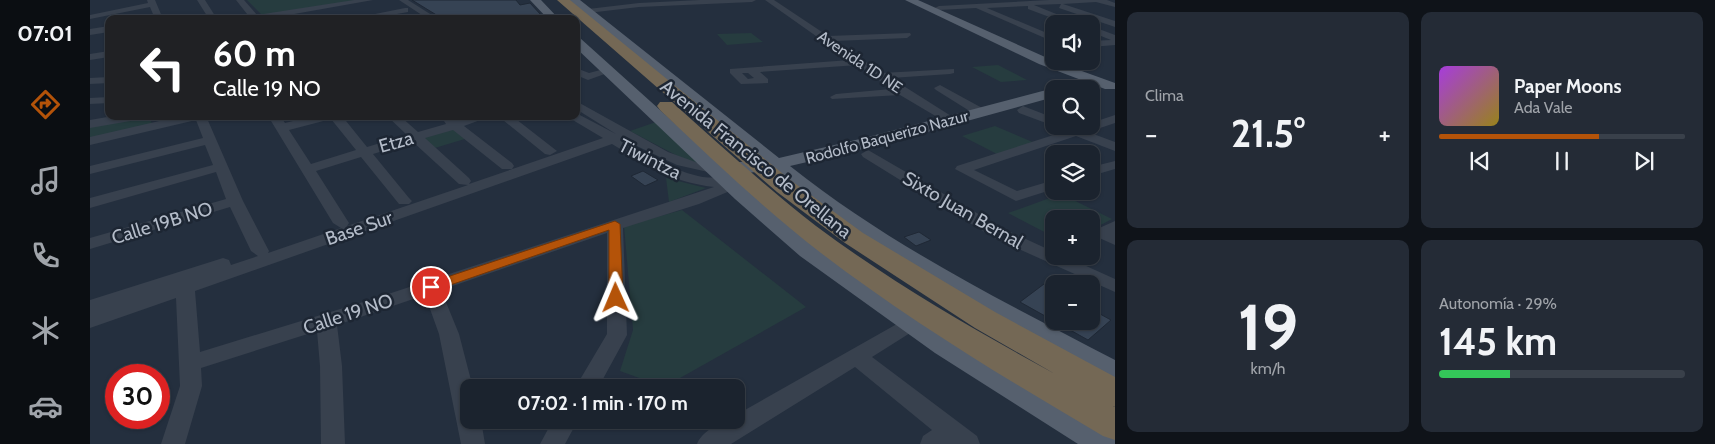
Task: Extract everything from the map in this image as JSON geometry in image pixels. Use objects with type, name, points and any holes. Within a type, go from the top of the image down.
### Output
[{"type":"highway","points":[[548,0],[564,15]]},
{"type":"highway","name":"Avenida Francisco de Orellana","points":[[563,0],[580,15]]},
{"type":"highway","name":"Avenida Francisco de Orellana","points":[[580,15],[755,174],[829,247],[965,337],[1115,425]]},
{"type":"highway","name":"Avenida Francisco de Orellana","points":[[580,29],[755,174],[910,275],[985,320],[1115,393]]},
{"type":"main road","points":[[535,0],[548,15]]},
{"type":"main road","name":"Avenida Francisco de Orellana","points":[[574,0],[588,11],[755,174],[808,251],[911,323],[1106,444]]},
{"type":"main road","points":[[910,0],[1044,61],[1107,82]]},
{"type":"main road","points":[[921,0],[1045,54]]},
{"type":"main road","name":"Avenida Francisco de Orellana","points":[[580,46],[608,71],[755,174],[866,231],[993,308],[1115,374]]},
{"type":"main road","points":[[1082,70],[1107,82]]},
{"type":"main road","name":"Rodolfo Baquerizo Nazur","points":[[755,174],[1045,94]]},
{"type":"main road","name":"Rodolfo Baquerizo Nazur","points":[[755,174],[868,154],[1045,104]]},
{"type":"street","points":[[201,0],[210,15]]},
{"type":"street","points":[[240,0],[252,15]]},
{"type":"street","points":[[279,15],[369,0]]},
{"type":"street","points":[[588,11],[752,0]]},
{"type":"street","name":"Avenida 1D NE","points":[[769,0],[902,91],[953,121]]},
{"type":"street","points":[[632,7],[786,0]]},
{"type":"street","points":[[960,0],[1045,35]]},
{"type":"street","points":[[1012,0],[1052,15]]},
{"type":"street","points":[[939,8],[1094,0]]},
{"type":"street","points":[[1099,0],[1115,5]]},
{"type":"street","points":[[1049,1],[1115,24]]},
{"type":"street","points":[[90,17],[152,2],[158,15]]},
{"type":"street","points":[[377,15],[402,5],[425,15]]},
{"type":"street","points":[[402,5],[414,15]]},
{"type":"street","points":[[1000,16],[1027,17]]},
{"type":"street","points":[[90,25],[105,23]]},
{"type":"street","points":[[90,32],[105,30]]},
{"type":"street","points":[[1100,32],[1115,38]]},
{"type":"street","points":[[1040,33],[1045,33]]},
{"type":"street","points":[[826,39],[907,35]]},
{"type":"street","points":[[1100,43],[1115,42]]},
{"type":"street","points":[[90,57],[105,55]]},
{"type":"street","points":[[751,70],[860,62]]},
{"type":"street","points":[[90,64],[105,63]]},
{"type":"street","points":[[580,73],[588,77],[608,71]]},
{"type":"street","points":[[881,76],[950,71]]},
{"type":"street","points":[[90,81],[105,80]]},
{"type":"street","points":[[940,88],[980,112]]},
{"type":"street","points":[[836,97],[902,91]]},
{"type":"street","points":[[90,101],[105,100]]},
{"type":"street","name":"Tiwintza","points":[[580,107],[668,172],[698,181],[755,174]]},
{"type":"street","points":[[1023,110],[1045,119]]},
{"type":"street","name":"Tiwintza","points":[[580,118],[681,163],[698,168],[755,174]]},
{"type":"street","points":[[90,124],[113,120]]},
{"type":"street","points":[[201,120],[235,201],[260,251]]},
{"type":"street","points":[[295,120],[278,122],[341,223]]},
{"type":"street","points":[[338,120],[404,201]]},
{"type":"street","points":[[397,120],[464,180]]},
{"type":"street","points":[[509,120],[550,151]]},
{"type":"street","points":[[90,142],[154,121]]},
{"type":"street","points":[[450,121],[507,166]]},
{"type":"street","name":"Etza","points":[[308,169],[414,137],[450,121]]},
{"type":"street","points":[[1100,125],[1112,121]]},
{"type":"street","name":"Base Sur","points":[[90,321],[260,251],[550,151],[615,134]]},
{"type":"street","name":"Base Sur","points":[[90,307],[185,283],[615,134]]},
{"type":"street","points":[[1045,187],[1013,196],[962,169],[1068,135]]},
{"type":"street","points":[[1085,135],[1115,147]]},
{"type":"street","points":[[90,170],[210,140]]},
{"type":"street","name":"Sixto Juan Bernal","points":[[868,154],[1000,234],[1115,286]]},
{"type":"street","points":[[1100,169],[1115,165]]},
{"type":"street","points":[[90,203],[220,167]]},
{"type":"street","name":"Calle 19 NO","points":[[190,363],[431,287],[615,224],[675,208],[755,174]]},
{"type":"street","name":"Calle 19B NO","points":[[90,244],[235,201]]},
{"type":"street","points":[[591,379],[617,336],[615,224]]},
{"type":"street","points":[[173,444],[191,386],[185,283]]},
{"type":"street","points":[[431,287],[450,334],[460,379]]},
{"type":"street","points":[[326,321],[331,366],[333,444]]},
{"type":"street","points":[[709,444],[911,323]]},
{"type":"street","points":[[857,357],[950,439]]},
{"type":"street","points":[[470,429],[473,444]]},
{"type":"street","points":[[552,444],[561,429]]},
{"type":"green space","points":[[247,0],[358,0],[262,15]]},
{"type":"green space","points":[[751,33],[763,42],[727,45],[717,34]]},
{"type":"green space","points":[[998,65],[1027,80],[1001,82],[972,67]]},
{"type":"green space","points":[[118,120],[151,120],[153,126],[90,140],[90,125]]},
{"type":"green space","points":[[656,122],[698,163],[691,163],[630,131]]},
{"type":"green space","points":[[456,126],[468,138],[428,150],[417,138]]},
{"type":"green space","points":[[995,126],[1035,143],[997,154],[962,136]]},
{"type":"green space","points":[[666,178],[706,188],[669,202]]},
{"type":"green space","points":[[1045,200],[1073,200],[1094,210],[1045,210],[1045,232],[1008,213]]},
{"type":"green space","points":[[682,210],[806,307],[678,379],[642,379],[620,371],[633,330],[624,226]]},
{"type":"green space","points":[[1100,213],[1112,219],[1100,225]]},
{"type":"building","points":[[412,0],[516,0],[520,5],[530,3],[541,15],[436,15]]},
{"type":"building","points":[[643,171],[658,180],[645,186],[631,176]]},
{"type":"building","points":[[919,232],[931,240],[916,246],[904,237]]},
{"type":"building","points":[[1044,284],[1045,284],[1045,316],[1020,302]]},
{"type":"building","points":[[1100,314],[1111,320],[1100,330]]},
{"type":"building","points":[[1070,330],[1100,330],[1088,340]]},
{"type":"route","points":[[431,287],[615,224],[616,298]]}]
